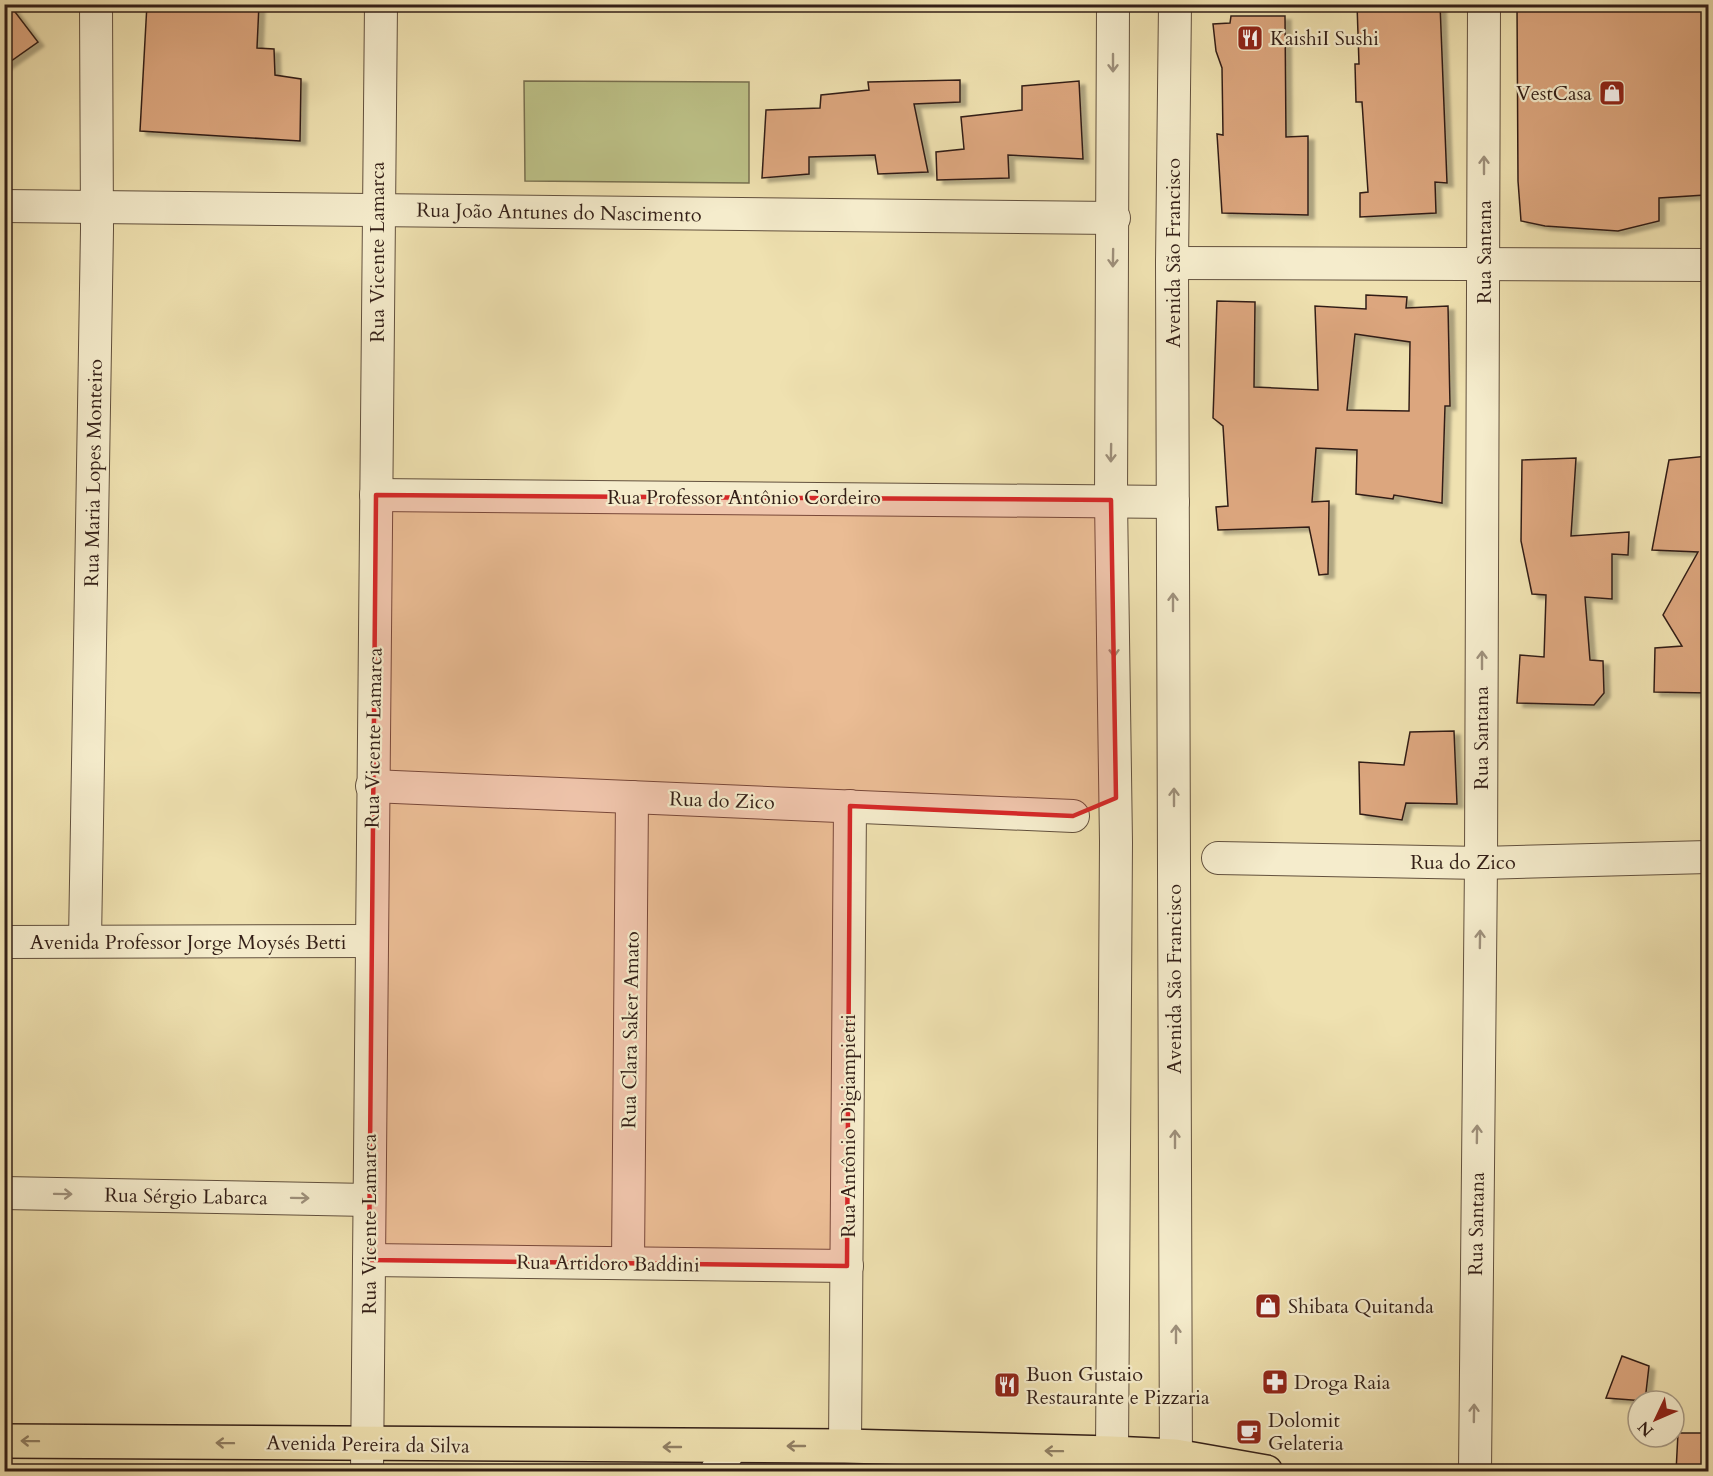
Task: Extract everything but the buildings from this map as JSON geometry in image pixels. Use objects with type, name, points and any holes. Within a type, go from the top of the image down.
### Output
[{"type":"main road","name":"Avenida Pereira da Silva","points":[[4,1441],[367,1458],[723,1459],[845,1446],[1112,1453],[1175,1464],[1266,1472]]},
{"type":"street","name":"Rua Maria Lopes Monteiro","points":[[85,941],[96,207],[96,4]]},
{"type":"street","name":"Rua Vicente Lamarca","points":[[367,1458],[377,210],[381,4]]},
{"type":"street","points":[[1112,1453],[1116,842],[1111,500],[1114,218],[1113,4]]},
{"type":"street","name":"Avenida São Francisco","points":[[1175,4],[1172,263],[1175,1464]]},
{"type":"street","name":"Rua Santana","points":[[1475,1472],[1481,863],[1484,4]]},
{"type":"street","name":"Rua João Antunes do Nascimento","points":[[4,206],[1114,218]]},
{"type":"street","points":[[1172,263],[1708,265]]},
{"type":"street","name":"Rua Professor Antônio Cordeiro","points":[[376,495],[1111,500]]},
{"type":"street","points":[[1111,500],[1173,502]]},
{"type":"street","name":"Rua do Zico","points":[[372,786],[1073,816],[1116,798]]},
{"type":"street","name":"Rua Clara Saker Amato","points":[[628,1263],[632,797]]},
{"type":"street","name":"Rua Antônio Digiampietri","points":[[845,1446],[850,806]]},
{"type":"street","name":"Rua do Zico","points":[[1073,816],[1116,842]]},
{"type":"street","name":"Rua do Zico","points":[[1174,839],[1218,858],[1481,863],[1708,857]]},
{"type":"street","name":"Rua do Zico","points":[[1174,882],[1218,858]]},
{"type":"street","name":"Avenida Professor Jorge Moysés Betti","points":[[4,942],[372,941]]},
{"type":"street","name":"Rua Sérgio Labarca","points":[[4,1193],[368,1200]]},
{"type":"street","name":"Rua Artidoro Baddini","points":[[369,1260],[847,1266]]},
{"type":"highlighted area","points":[[376,495],[1111,500],[1116,798],[1073,816],[850,806],[847,1266],[369,1260]]},
{"type":"green space","points":[[524,81],[749,82],[749,183],[525,181]]},
{"type":"place","name":"KaishiI Sushi","points":[[1250,38]]},
{"type":"place","name":"VestCasa","points":[[1612,93]]},
{"type":"place","name":"Shibata Quitanda","points":[[1268,1306]]},
{"type":"place","name":"Droga Raia","points":[[1275,1382]]},
{"type":"place","name":"Buon Gustaio Restaurante e Pizzaria","points":[[1007,1385]]},
{"type":"place","name":"Dolomit Gelateria","points":[[1249,1432]]}]
